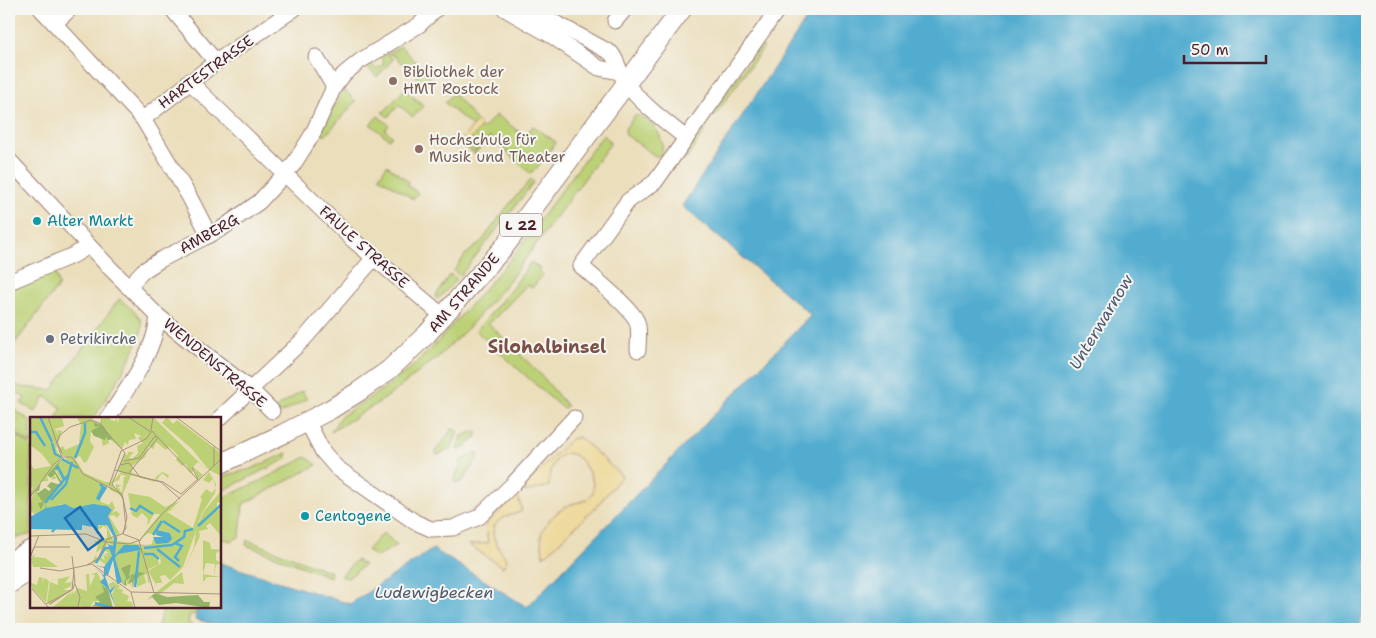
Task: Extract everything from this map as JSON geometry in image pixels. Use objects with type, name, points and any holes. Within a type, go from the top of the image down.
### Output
[{"type":"main road","name":"AM STRANDE","points":[[221,464],[307,421],[358,392],[389,370],[407,354],[444,317],[504,247],[622,78],[682,9]]},
{"type":"main road","points":[[9,562],[30,551]]},
{"type":"main road","points":[[9,584],[30,571]]},
{"type":"street","points":[[41,9],[143,119],[190,198],[209,235]]},
{"type":"street","points":[[55,23],[70,9]]},
{"type":"street","points":[[172,9],[216,62]]},
{"type":"street","name":"HARTESTRASSE","points":[[143,119],[216,62],[294,9]]},
{"type":"street","name":"AMBERG","points":[[128,287],[143,271],[247,212],[270,192],[285,175],[312,135],[334,86],[344,74],[360,61],[419,25],[436,9]]},
{"type":"street","points":[[505,9],[552,36],[599,68],[622,78],[649,108],[686,138]]},
{"type":"street","points":[[530,9],[611,53],[617,60],[622,78]]},
{"type":"street","points":[[615,21],[625,9]]},
{"type":"street","points":[[638,350],[638,326],[636,320],[628,310],[581,266],[628,201],[655,182],[778,9]]},
{"type":"street","points":[[316,57],[334,86]]},
{"type":"street","name":"FAULE STRASSE","points":[[189,82],[373,259],[444,317]]},
{"type":"street","points":[[9,160],[128,287],[158,316],[152,344],[132,382],[109,417]]},
{"type":"street","points":[[9,282],[74,255],[89,246]]},
{"type":"street","points":[[221,417],[318,325],[373,259]]},
{"type":"street","name":"WENDENSTRASSE","points":[[158,316],[251,390],[272,411]]},
{"type":"street","points":[[307,421],[323,452],[337,468],[415,522],[431,529],[453,528],[479,517],[513,484],[574,418]]},
{"type":"green space","points":[[761,45],[764,47],[714,117],[711,114]]},
{"type":"green space","points":[[401,46],[433,81],[427,87],[392,54],[389,56],[393,59],[377,77],[366,66],[371,63],[376,69],[384,64],[381,57]]},
{"type":"green space","points":[[343,89],[356,101],[325,136],[321,133]]},
{"type":"green space","points":[[404,90],[423,106],[413,117],[399,105],[388,117],[382,112]]},
{"type":"green space","points":[[453,93],[477,121],[473,127],[445,103]]},
{"type":"green space","points":[[496,115],[525,136],[533,126],[556,142],[536,169],[530,173],[490,137],[477,151],[475,150],[475,154],[465,146],[481,127],[484,128]]},
{"type":"green space","points":[[635,115],[652,125],[660,135],[662,155],[655,156],[626,135],[625,129]]},
{"type":"green space","points":[[378,116],[389,125],[385,130],[392,136],[389,139],[370,124]]},
{"type":"green space","points":[[703,126],[706,129],[686,160],[681,157]]},
{"type":"green space","points":[[603,135],[610,144],[508,282],[468,328],[438,357],[386,398],[331,432],[340,417],[389,385],[434,346],[509,261]]},
{"type":"green space","points":[[387,165],[409,182],[407,185],[418,193],[413,199],[379,177]]},
{"type":"green space","points":[[531,179],[534,182],[460,276],[454,271],[465,255],[481,242]]},
{"type":"green space","points":[[531,262],[540,269],[538,271],[543,275],[532,288],[527,285],[489,324],[542,376],[567,406],[563,409],[476,331],[513,287]]},
{"type":"green space","points":[[54,270],[59,285],[9,351],[9,290]]},
{"type":"green space","points":[[450,274],[457,279],[438,299],[435,297]]},
{"type":"green space","points":[[119,299],[132,309],[141,321],[138,341],[132,355],[95,417],[57,417],[62,408],[45,396],[35,412],[21,403],[25,398],[14,390],[14,386],[52,390]]},
{"type":"green space","points":[[302,391],[307,399],[281,413],[276,410],[276,408]]},
{"type":"green space","points":[[9,406],[30,420],[30,443],[9,429]]},
{"type":"green space","points":[[452,429],[458,431],[451,449],[437,455],[436,451]]},
{"type":"green space","points":[[9,430],[30,445],[30,534],[9,540]]},
{"type":"green space","points":[[477,432],[476,438],[460,450],[457,449],[462,436]]},
{"type":"green space","points":[[477,452],[479,455],[463,481],[456,483],[454,481],[462,460]]},
{"type":"green space","points":[[287,453],[287,458],[284,460],[221,492],[221,477],[251,469]]},
{"type":"green space","points":[[306,457],[317,465],[243,504],[240,536],[232,541],[221,538],[221,499]]},
{"type":"green space","points":[[383,533],[397,545],[376,557],[367,550]]},
{"type":"green space","points":[[247,540],[331,572],[330,577],[246,545]]},
{"type":"green space","points":[[356,560],[364,565],[348,578],[341,576]]},
{"type":"green space","points":[[164,608],[197,608],[194,615],[190,614],[188,623],[192,625],[190,629],[158,625]]},
{"type":"sand","points":[[477,121],[481,127],[465,146],[460,142]]},
{"type":"sand","points":[[579,437],[622,476],[596,507],[543,556],[541,536],[545,526],[562,509],[588,499],[593,493],[593,482],[581,460],[575,455],[567,453],[555,461],[551,471],[549,486],[525,492],[523,487],[571,439]]},
{"type":"sand","points":[[517,494],[522,511],[503,518],[494,527],[494,538],[507,560],[503,567],[469,545],[488,543],[486,524]]},
{"type":"water","points":[[813,9],[1367,9],[1367,596],[1359,629],[230,629],[195,619],[198,608],[221,608],[221,563],[350,604],[433,549],[527,607],[811,315],[682,206]]},
{"type":"place","name":"Bibliothek der HMT Rostock","points":[[393,81]]},
{"type":"place","name":"Hochschule für Musik und Theater","points":[[419,149]]},
{"type":"place","name":"Alter Markt","points":[[37,221]]},
{"type":"place","name":"Petrikirche","points":[[50,339]]},
{"type":"place","name":"Centogene","points":[[305,516]]},
{"type":"district","name":"Silohalbinsel","points":[[547,347]]},
{"type":"water label","name":"Unterwarnow","points":[[1101,322]]},
{"type":"water label","name":"Ludewigbecken","points":[[434,592]]}]
